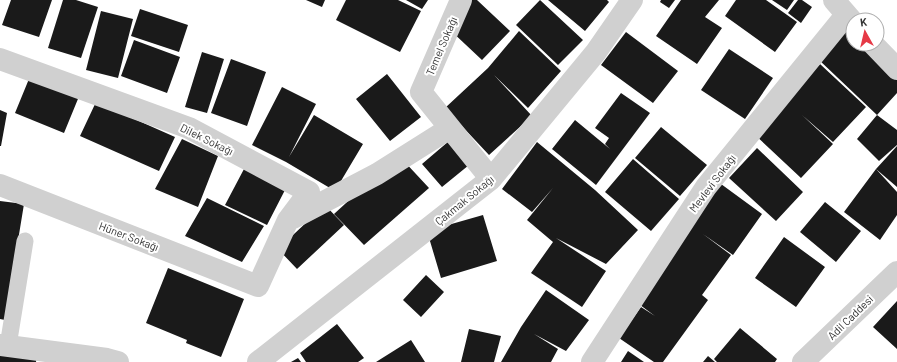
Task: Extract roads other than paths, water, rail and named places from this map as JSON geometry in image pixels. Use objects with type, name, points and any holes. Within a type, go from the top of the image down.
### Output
[{"type":"street","name":"Temel Sokağı","points":[[450,128],[421,92],[460,0]]},
{"type":"street","name":"Çakmak Sokağı","points":[[258,362],[491,179],[596,52],[632,0]]},
{"type":"street","name":"Mevlevi Sokağı","points":[[592,362],[706,188],[845,13]]},
{"type":"street","points":[[881,52],[897,69]]},
{"type":"street","name":"Dilek Sokağı","points":[[0,59],[189,128],[309,192],[288,220],[258,286]]},
{"type":"street","points":[[288,220],[377,174],[450,128],[491,179]]},
{"type":"street","name":"Hüner Sokağı","points":[[0,185],[258,286]]},
{"type":"street","name":"Adil Caddesi","points":[[803,362],[897,272]]},
{"type":"street","points":[[4,346],[107,359],[118,362]]},
{"type":"lane","points":[[4,346],[25,241]]}]
